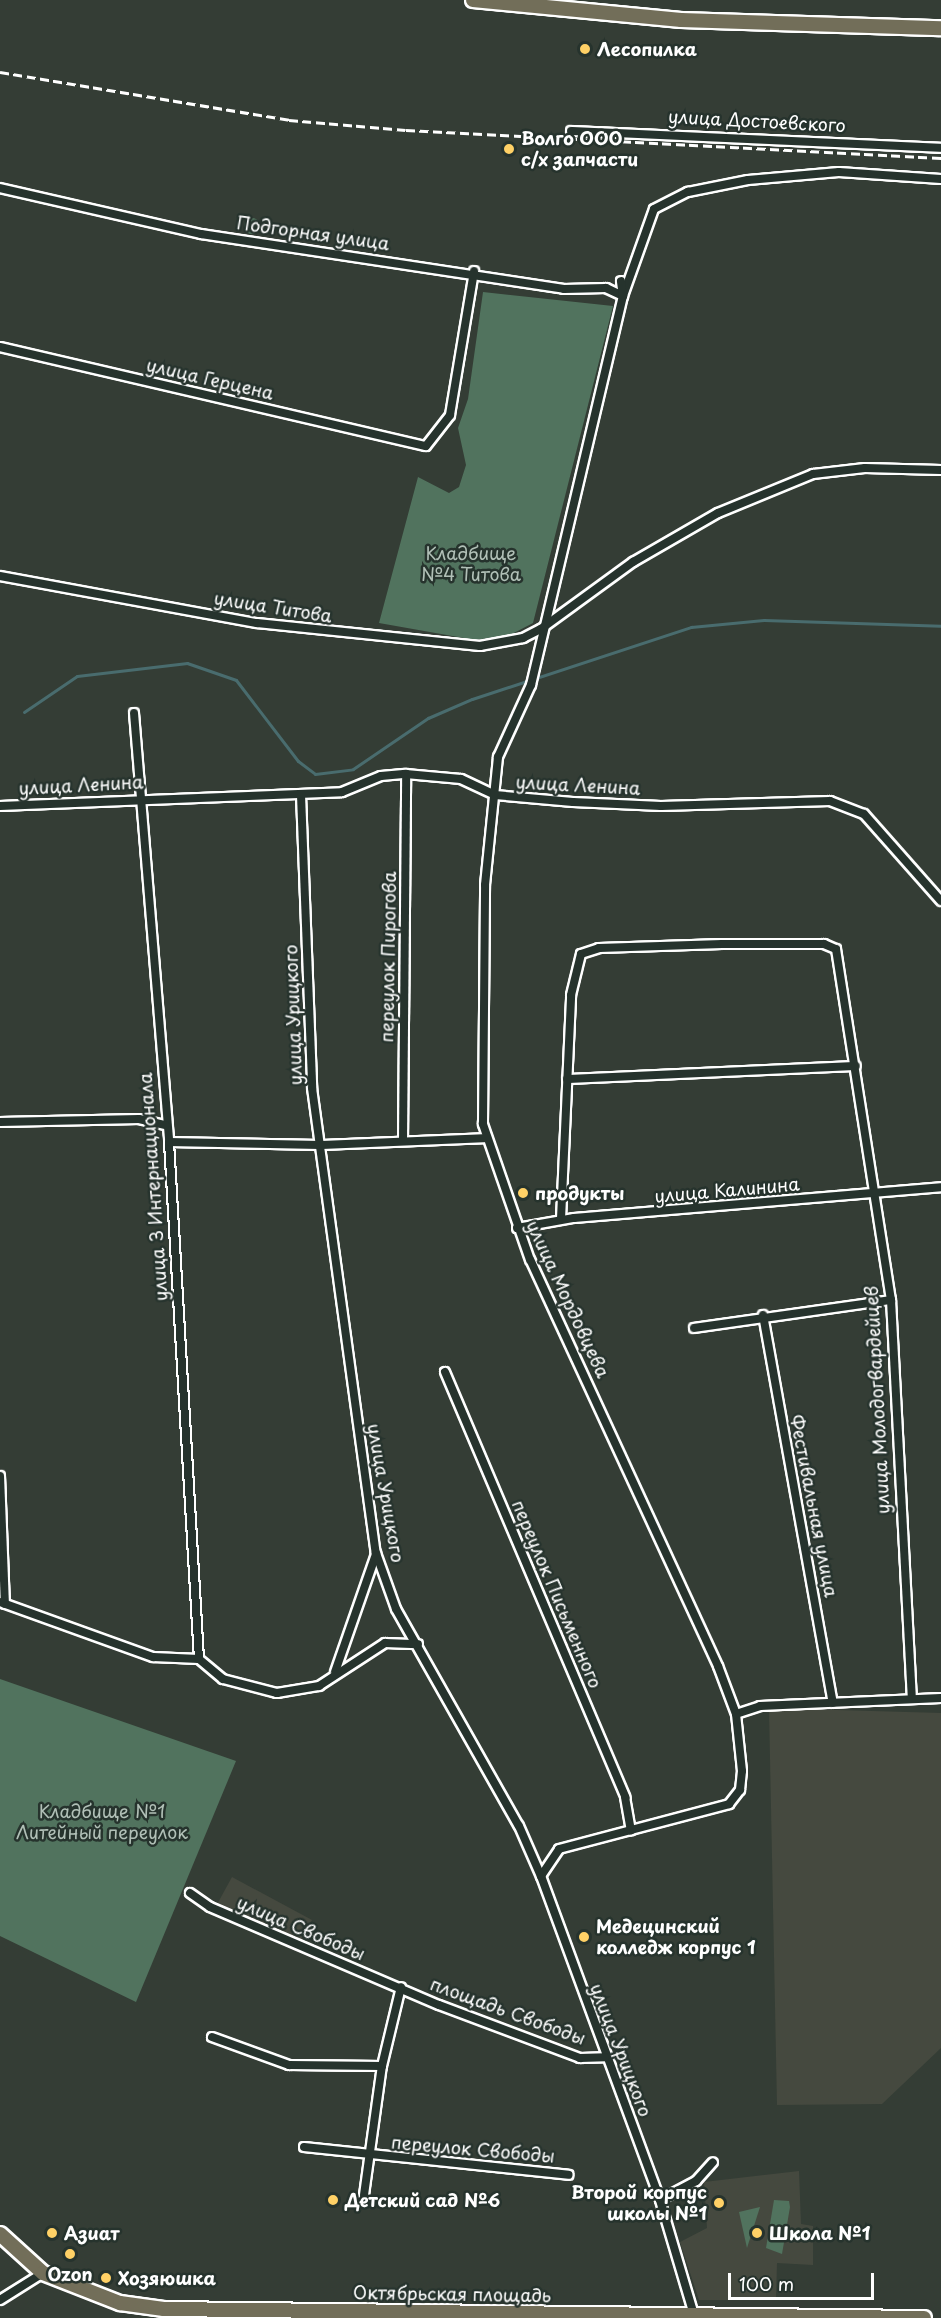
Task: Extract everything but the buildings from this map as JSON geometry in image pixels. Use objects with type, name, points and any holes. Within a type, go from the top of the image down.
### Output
[{"type":"main road","points":[[473,0],[681,20],[941,28]]},
{"type":"main road","name":"Октябрьская площадь","points":[[0,2234],[43,2273],[120,2303],[163,2313],[924,2318]]},
{"type":"street","name":"улица Достоевского","points":[[571,131],[941,148]]},
{"type":"street","points":[[541,629],[623,296],[654,209],[688,192],[748,180],[839,172],[941,179]]},
{"type":"street","name":"Подгорная улица","points":[[0,188],[201,234],[474,271],[564,289],[606,288],[623,296]]},
{"type":"street","name":"улица Герцена","points":[[0,346],[412,446],[426,446],[450,415],[474,271]]},
{"type":"street","points":[[621,281],[623,296]]},
{"type":"street","name":"улица Титова","points":[[0,576],[358,637],[439,646],[523,639],[541,629],[616,574],[718,513],[813,474],[865,468],[941,471]]},
{"type":"street","name":"улица Мордовцева","points":[[541,629],[535,650],[531,685],[498,757],[485,885],[485,1138],[517,1228],[736,1714],[742,1771],[740,1790],[729,1804],[559,1849],[541,1876]]},
{"type":"street","points":[[523,639],[535,650]]},
{"type":"street","name":"улица 3 Интернационала","points":[[134,713],[143,798],[165,1125],[169,1142],[199,1659]]},
{"type":"street","name":"улица Ленина","points":[[0,806],[143,798],[342,792],[381,776],[406,774],[461,779],[495,795],[661,806],[848,804],[880,829],[941,901]]},
{"type":"street","name":"переулок Пирогова","points":[[403,1141],[406,774]]},
{"type":"street","name":"улица Урицкого","points":[[301,795],[312,1088],[376,1553],[396,1609],[519,1826],[541,1876],[605,2057],[660,2200],[694,2315]]},
{"type":"street","name":"улица Молодогвардейцев","points":[[561,1219],[575,963],[581,954],[599,948],[824,944],[836,950],[856,1066],[872,1193],[891,1299],[912,1698]]},
{"type":"street","points":[[567,1079],[856,1066]]},
{"type":"street","points":[[0,1122],[139,1119],[165,1125]]},
{"type":"street","points":[[169,1142],[320,1145],[485,1138]]},
{"type":"street","name":"улица Калинина","points":[[517,1228],[561,1219],[941,1187]]},
{"type":"street","points":[[694,1328],[763,1315],[891,1299]]},
{"type":"street","name":"Фестивальная улица","points":[[763,1315],[834,1703]]},
{"type":"street","name":"переулок Письменного","points":[[445,1372],[625,1797],[631,1830]]},
{"type":"street","points":[[0,1476],[2,1603],[153,1657],[199,1659],[223,1679],[277,1693],[296,1694],[333,1675],[385,1643],[417,1644]]},
{"type":"street","points":[[333,1675],[376,1553]]},
{"type":"street","points":[[736,1714],[760,1706],[941,1698]]},
{"type":"street","name":"улица Свободы","points":[[190,1893],[210,1907],[401,1987]]},
{"type":"street","name":"площадь Свободы","points":[[401,1987],[580,2058],[605,2057]]},
{"type":"street","name":"переулок Свободы","points":[[364,2195],[374,2157],[382,2066],[401,1987]]},
{"type":"street","points":[[212,2037],[289,2065],[382,2066]]},
{"type":"street","points":[[304,2147],[374,2157]]},
{"type":"street","name":"переулок Свободы","points":[[374,2157],[569,2175]]},
{"type":"street","points":[[660,2200],[696,2181],[713,2162]]},
{"type":"street","points":[[0,2300],[43,2273]]},
{"type":"shaded area","points":[[769,1708],[941,1713],[941,2048],[882,2104],[777,2105]]},
{"type":"shaded area","points":[[232,1877],[312,1920],[295,1951],[215,1908]]},
{"type":"shaded area","name":"Школа №1","points":[[799,2171],[801,2224],[813,2226],[813,2265],[777,2263],[776,2300],[699,2300],[680,2242],[707,2228],[704,2182]]},
{"type":"green space","points":[[252,218],[260,226],[252,234],[244,226]]},
{"type":"green space","name":"Кладбище №4 Титова","points":[[483,292],[613,306],[533,623],[510,635],[475,640],[379,623],[418,477],[449,493],[459,487],[466,465],[458,428],[468,399]]},
{"type":"green space","name":"Кладбище №1 Литейный переулок","points":[[0,1679],[236,1761],[136,2002],[0,1936]]},
{"type":"green space","points":[[774,2200],[789,2201],[790,2207],[782,2254],[766,2248]]},
{"type":"green space","points":[[760,2207],[747,2248],[739,2212]]},
{"type":"waterway","points":[[24,712],[77,676],[187,663],[236,680],[298,761],[315,774],[353,769],[428,718],[472,699],[691,627],[764,620],[941,626]]},
{"type":"railway","points":[[0,72],[289,120],[406,130],[941,158]]},
{"type":"place","name":"Лесопилка","points":[[585,49]]},
{"type":"place","name":"Волго ООО с/х запчасти","points":[[509,149]]},
{"type":"place","name":"продукты","points":[[523,1193]]},
{"type":"place","name":"Медецинский колледж корпус 1","points":[[584,1937]]},
{"type":"place","name":"Детский сад №6","points":[[333,2200]]},
{"type":"place","name":"Второй корпус школы №1","points":[[719,2203]]},
{"type":"place","name":"Азиат","points":[[52,2233]]},
{"type":"place","name":"Школа №1","points":[[757,2233]]},
{"type":"place","name":"Ozon","points":[[70,2254]]},
{"type":"place","name":"Хозяюшка","points":[[106,2278]]}]
